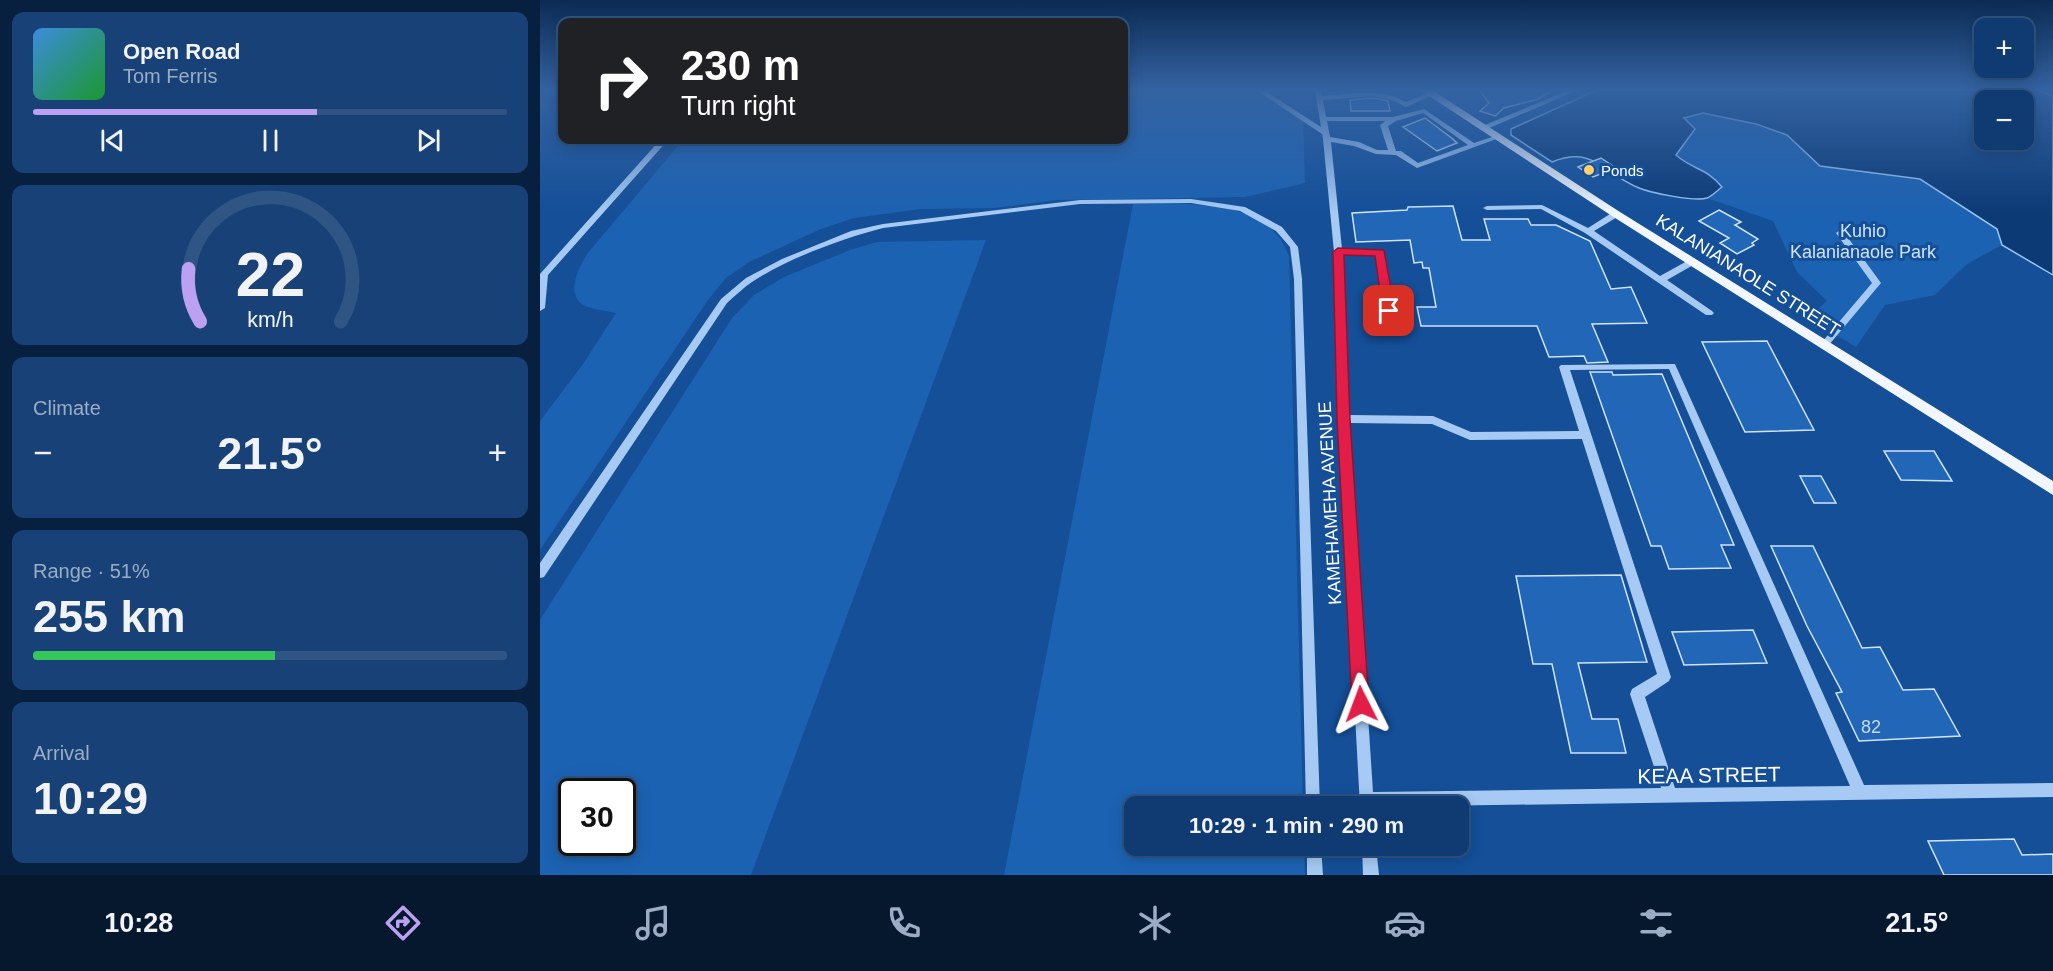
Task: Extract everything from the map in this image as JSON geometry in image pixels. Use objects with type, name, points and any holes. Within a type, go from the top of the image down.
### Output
[{"type":"main road","name":"KALANIANAOLE STREET","points":[[1488,131],[1616,214],[2053,489]]},
{"type":"street","points":[[1318,131],[1326,136],[1376,152],[1404,156],[1418,166],[1498,137]]},
{"type":"street","name":"KAMEHAMEHA AVENUE","points":[[1325,131],[1338,252],[1344,419],[1367,796]]},
{"type":"street","points":[[1386,131],[1393,153]]},
{"type":"street","points":[[1452,131],[1474,146]]},
{"type":"street","points":[[540,308],[542,277],[660,144]]},
{"type":"street","points":[[540,573],[724,301],[749,280],[785,261],[820,245],[883,226],[956,219],[1043,205],[1191,201],[1242,209],[1279,229],[1294,247],[1298,279],[1313,796]]},
{"type":"street","points":[[1487,208],[1542,207],[1588,231],[1709,313]]},
{"type":"street","points":[[1588,231],[1616,214]]},
{"type":"street","points":[[1825,344],[1877,283],[1840,233]]},
{"type":"street","points":[[1338,252],[1380,252],[1389,311]]},
{"type":"street","points":[[1660,280],[1692,262]]},
{"type":"street","points":[[1671,796],[1637,694],[1664,677],[1564,368],[1672,366],[1860,793]]},
{"type":"street","points":[[1344,419],[1433,420],[1470,436],[1586,435]]},
{"type":"street","name":"KEAA STREET","points":[[1469,801],[2053,790]]},
{"type":"street","points":[[1314,856],[1315,875]]},
{"type":"street","points":[[1370,856],[1371,875]]},
{"type":"green space","points":[[1128,131],[1303,131],[1305,183],[1245,197],[1056,200],[995,208],[921,209],[854,218],[821,229],[749,262],[726,278],[708,300],[540,550],[540,421],[583,364],[616,313],[588,307],[580,303],[576,297],[574,290],[577,275],[587,254],[680,144],[1128,144]]},
{"type":"green space","name":"Kuhio Kalanianaole Park","points":[[1694,131],[1775,131],[1787,135],[1820,166],[1920,179],[1997,229],[2002,245],[1967,264],[1935,295],[1885,305],[1856,347],[1807,318],[1827,301],[1797,272],[1773,221],[1707,198],[1722,186],[1711,176],[1676,155]]},
{"type":"green space","points":[[1133,204],[1190,204],[1230,209],[1248,215],[1265,224],[1278,236],[1289,256],[1303,796],[1124,796],[1124,856],[1304,856],[1305,875],[1004,875]]},
{"type":"green space","points":[[986,240],[751,875],[540,875],[540,620],[732,318],[754,295],[784,277],[850,250],[877,242]]},
{"type":"shaded area","points":[[1511,131],[1694,131],[1676,155],[1711,176],[1722,187],[1709,197],[1693,199],[1639,188],[1589,159],[1578,157],[1552,162],[1511,135]]},
{"type":"shaded area","points":[[1775,131],[1974,131],[1974,150],[2034,150],[2034,131],[2053,131],[2053,275],[2002,245],[1997,229],[1920,179],[1820,166],[1787,135]]},
{"type":"building","points":[[1408,131],[1442,131],[1457,143],[1437,151]]},
{"type":"building","points":[[1601,158],[1616,168],[1593,177],[1578,167]]},
{"type":"building","points":[[1453,206],[1462,240],[1490,240],[1484,219],[1528,219],[1531,225],[1556,225],[1590,241],[1611,289],[1631,287],[1647,323],[1592,324],[1608,362],[1587,363],[1584,356],[1549,357],[1537,326],[1421,326],[1417,307],[1436,307],[1429,268],[1423,268],[1422,262],[1414,263],[1410,240],[1356,242],[1352,213],[1407,210],[1408,207]]},
{"type":"building","points":[[1719,210],[1741,222],[1735,225],[1758,239],[1752,243],[1754,245],[1737,254],[1720,243],[1729,238],[1699,221]]},
{"type":"building","points":[[1767,341],[1814,430],[1745,432],[1702,342]]},
{"type":"building","points":[[1590,372],[1612,372],[1613,375],[1662,374],[1734,545],[1721,545],[1731,568],[1669,569],[1661,546],[1651,546]]},
{"type":"building","points":[[1884,451],[1934,451],[1952,481],[1901,480]]},
{"type":"building","points":[[1800,476],[1821,476],[1836,503],[1814,503]]},
{"type":"building","points":[[1771,546],[1813,546],[1862,648],[1880,647],[1903,690],[1934,689],[1960,736],[1859,741],[1836,693],[1842,692],[1807,626]]},
{"type":"building","points":[[1621,575],[1647,662],[1578,663],[1592,719],[1618,719],[1626,753],[1571,753],[1552,664],[1533,664],[1516,576]]},
{"type":"building","points":[[1753,630],[1767,663],[1684,665],[1672,632]]},
{"type":"building","points":[[2014,839],[2022,855],[2053,854],[2053,875],[1944,875],[1928,841]]},
{"type":"place","name":"Ponds","points":[[1589,170]]},
{"type":"route","points":[[1361,704],[1344,419],[1338,252],[1380,252],[1389,311]]}]
